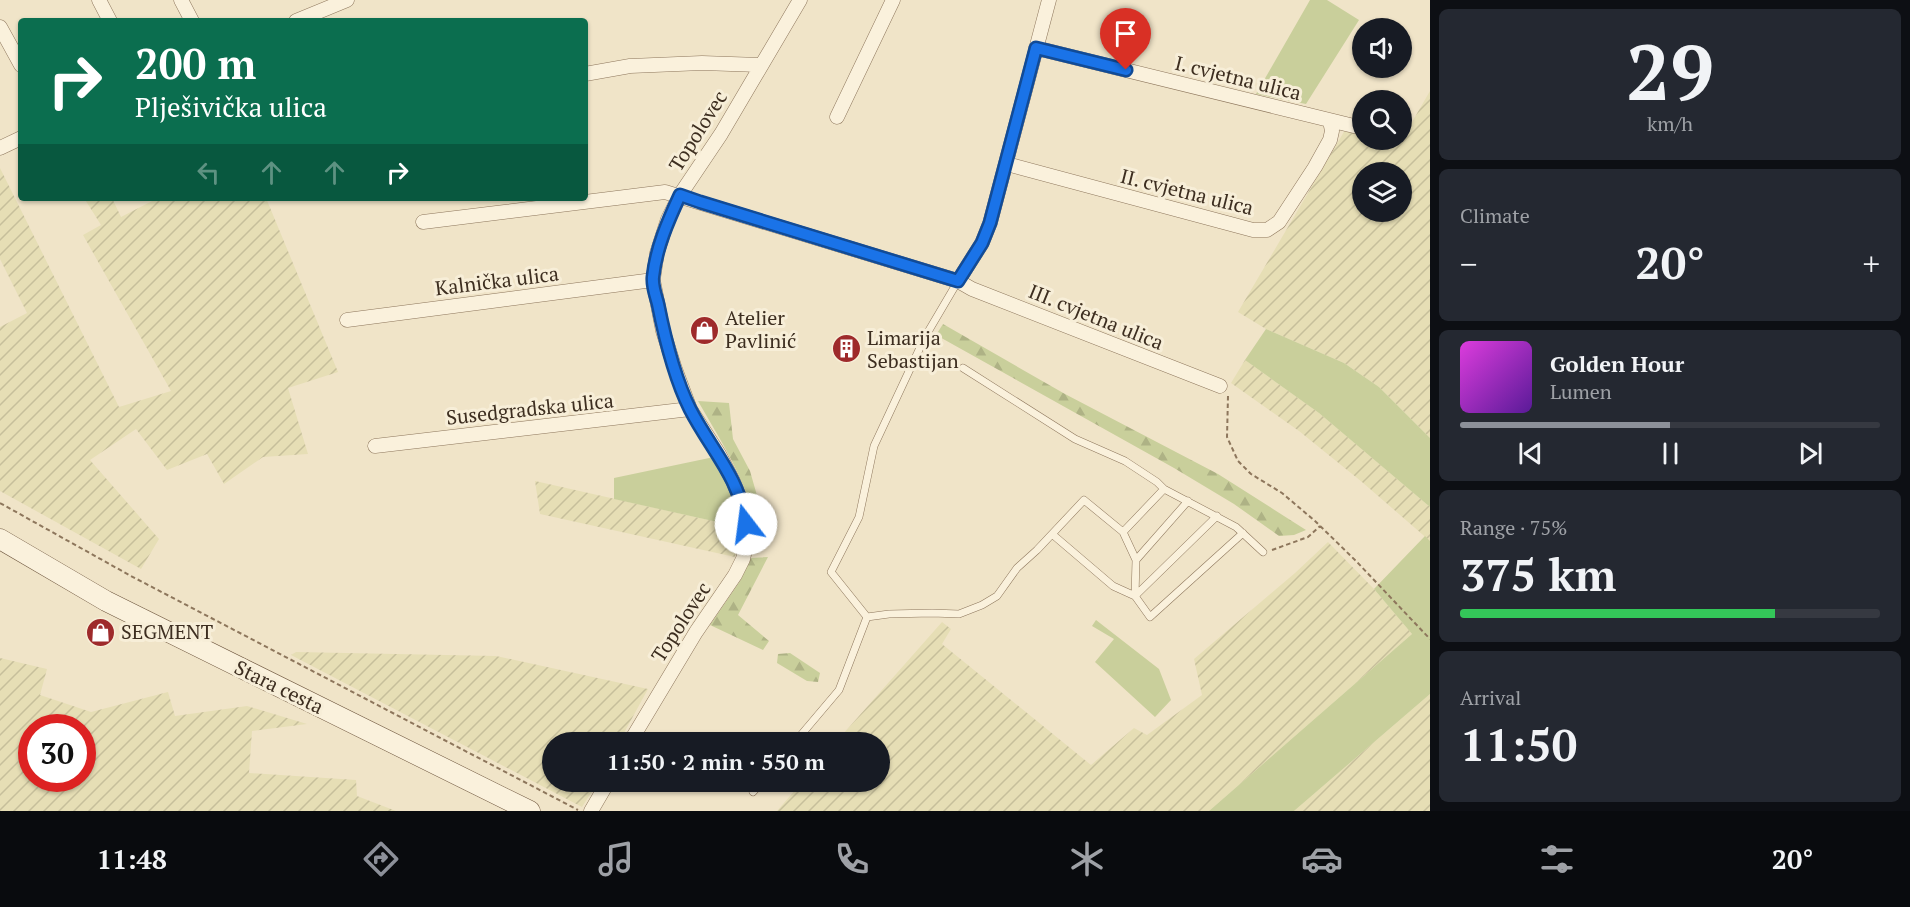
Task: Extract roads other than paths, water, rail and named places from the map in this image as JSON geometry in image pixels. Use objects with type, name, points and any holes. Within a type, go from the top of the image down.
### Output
[{"type":"main road","name":"Stara cesta","points":[[0,539],[106,601],[530,811]]},
{"type":"street","points":[[99,0],[108,18]]},
{"type":"street","points":[[181,0],[190,18]]},
{"type":"street","points":[[302,18],[328,3],[347,0]]},
{"type":"street","name":"Topolovec","points":[[636,732],[696,632],[735,576],[743,559],[747,541],[744,506],[719,454],[690,409],[663,331],[653,280],[657,253],[668,219],[680,195],[721,134],[800,0]]},
{"type":"street","points":[[837,117],[893,0]]},
{"type":"street","points":[[958,281],[982,243],[990,223],[1049,0]]},
{"type":"street","points":[[0,27],[18,60]]},
{"type":"street","name":"I. cvjetna ulica","points":[[1036,48],[1352,126]]},
{"type":"street","points":[[588,73],[630,66],[702,63],[760,65]]},
{"type":"street","name":"II. cvjetna ulica","points":[[1006,164],[1253,231],[1267,230],[1278,222],[1315,167],[1330,140],[1332,131],[1330,121]]},
{"type":"street","points":[[0,148],[18,139]]},
{"type":"street","name":"III. cvjetna ulica","points":[[423,222],[665,192],[680,195],[958,281],[972,289],[1220,386]]},
{"type":"street","name":"Kalnička ulica","points":[[347,320],[653,280]]},
{"type":"street","name":"Susedgradska ulica","points":[[375,446],[690,409]]},
{"type":"street","points":[[591,811],[602,792]]},
{"type":"lane","points":[[867,617],[831,572],[859,517],[874,446],[925,337],[958,281]]},
{"type":"lane","points":[[963,368],[1076,439],[1125,461],[1164,489],[1217,516],[1243,533],[1263,552]]},
{"type":"lane","points":[[1123,532],[1164,489]]},
{"type":"lane","points":[[867,617],[890,614],[959,614],[982,605],[997,596],[1017,568],[1084,500],[1123,532],[1136,560],[1135,596]]},
{"type":"lane","points":[[1136,560],[1188,501]]},
{"type":"lane","points":[[1135,596],[1217,516]]},
{"type":"lane","points":[[1052,534],[1113,586],[1135,596],[1150,617],[1243,533]]},
{"type":"lane","points":[[803,732],[839,690],[867,617]]},
{"type":"place","name":"Atelier Pavlinić","points":[[704,330]]},
{"type":"place","name":"Limarija Sebastijan","points":[[846,349]]},
{"type":"place","name":"SEGMENT","points":[[100,632]]}]
